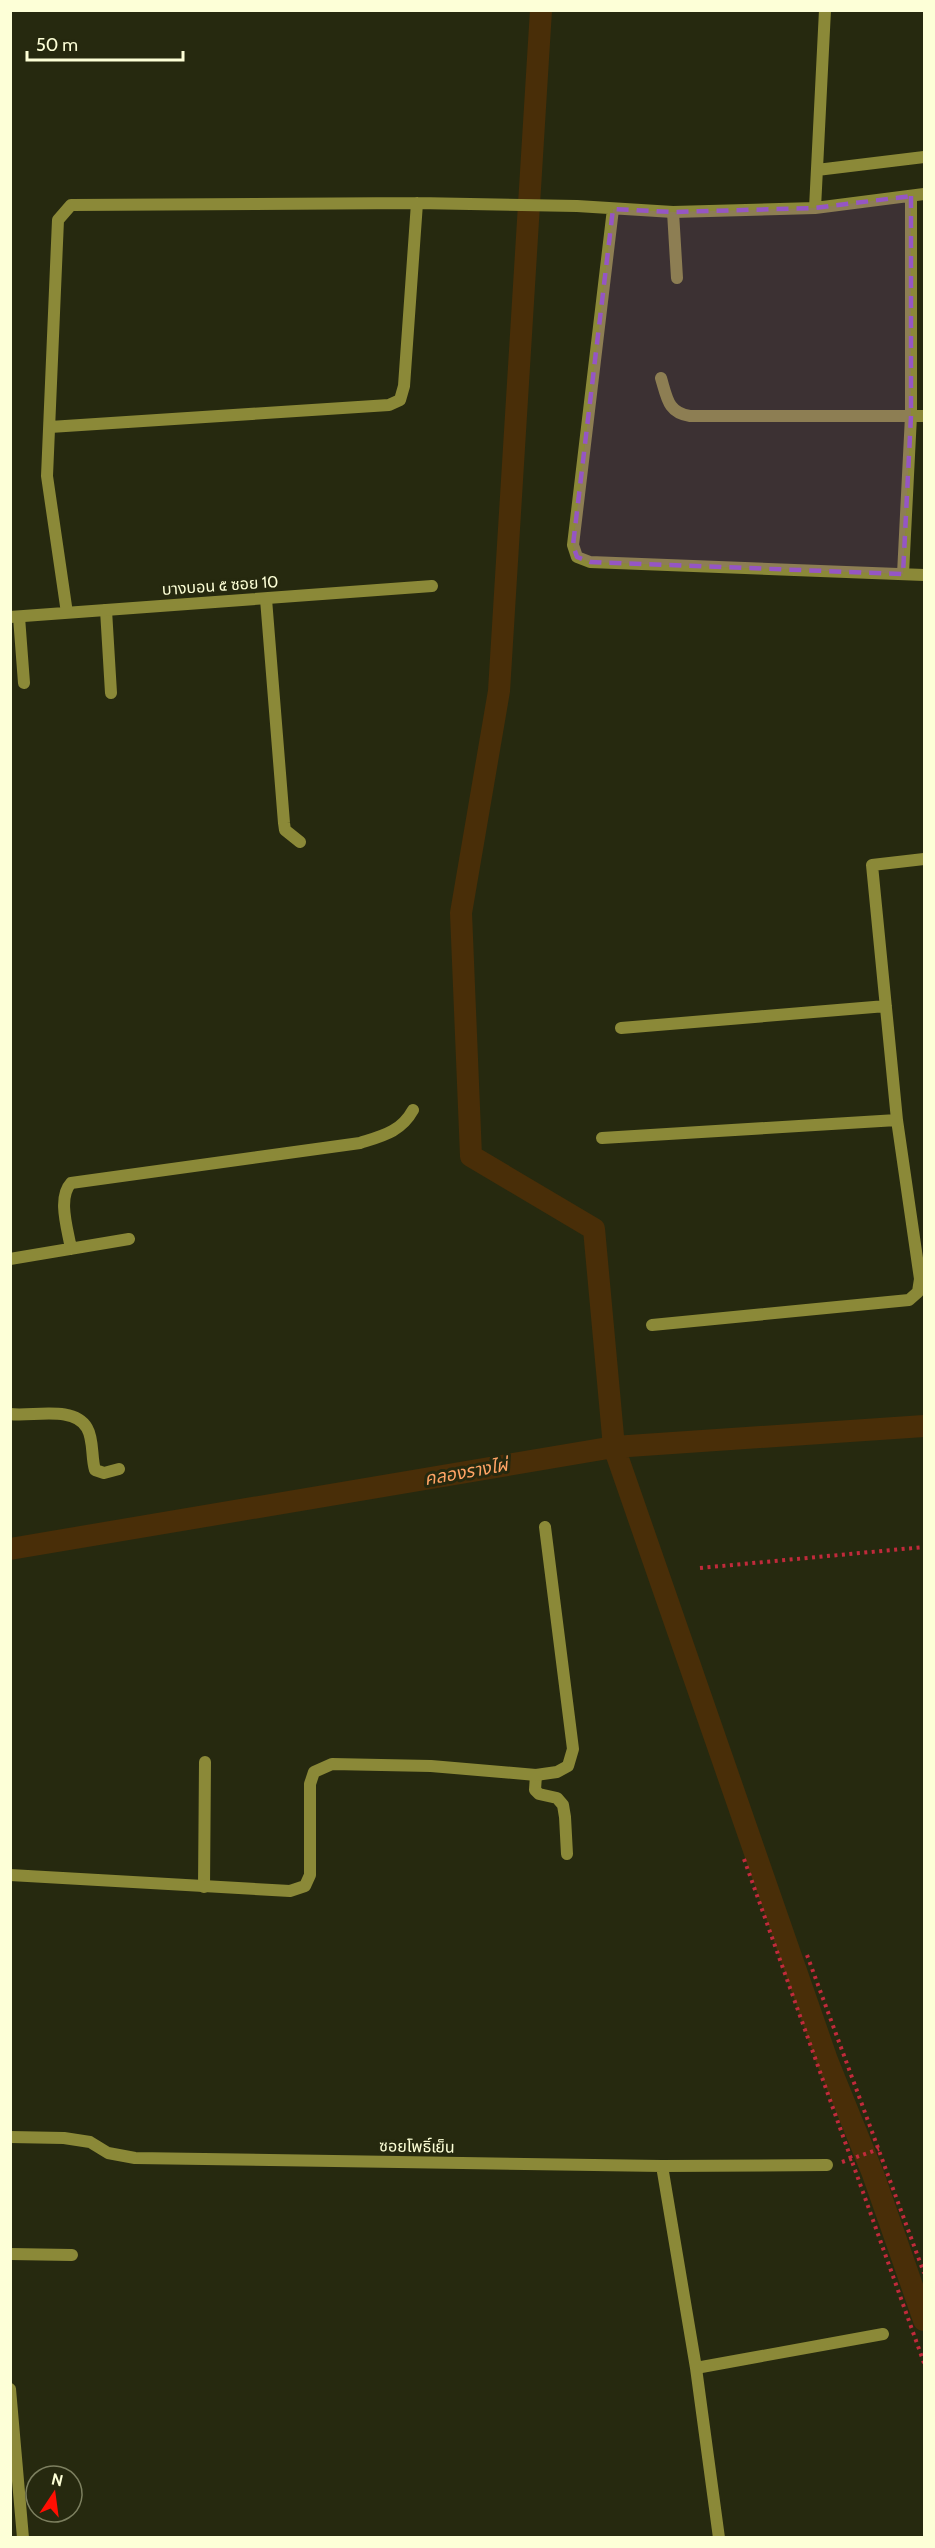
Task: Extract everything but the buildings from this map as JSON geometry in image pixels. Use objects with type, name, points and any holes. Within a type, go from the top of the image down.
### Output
[{"type":"street","points":[[814,208],[825,10]]},
{"type":"street","points":[[817,170],[924,157]]},
{"type":"street","points":[[67,613],[47,476],[58,220],[71,206],[417,203],[577,206],[673,212],[814,208],[924,194]]},
{"type":"street","points":[[903,574],[911,416],[911,196]]},
{"type":"street","points":[[50,427],[389,405],[400,400],[404,386],[417,203]]},
{"type":"street","points":[[613,209],[573,545],[577,557],[590,562],[924,575]]},
{"type":"street","points":[[673,212],[677,278]]},
{"type":"street","points":[[661,378],[669,406],[677,414],[690,416],[924,416]]},
{"type":"street","name":"บางบอน ๕ ซอย 10","points":[[15,617],[432,586]]},
{"type":"street","points":[[266,599],[284,823],[285,830],[300,842]]},
{"type":"street","points":[[106,610],[111,693]]},
{"type":"street","points":[[15,617],[24,683]]},
{"type":"street","points":[[652,1325],[909,1300],[918,1292],[920,1279],[897,1120],[872,866],[924,859]]},
{"type":"street","points":[[621,1028],[886,1006]]},
{"type":"street","points":[[71,1248],[64,1200],[65,1190],[71,1184],[360,1143],[396,1131],[407,1121],[413,1110]]},
{"type":"street","points":[[602,1138],[897,1120]]},
{"type":"street","points":[[10,1258],[129,1239]]},
{"type":"street","points":[[10,1414],[68,1415],[79,1419],[88,1429],[94,1470],[104,1473],[119,1469]]},
{"type":"street","points":[[10,1875],[290,1891],[305,1886],[310,1875],[310,1784],[314,1772],[333,1764],[430,1766],[536,1775],[557,1772],[568,1766],[573,1749],[545,1527]]},
{"type":"street","points":[[204,1887],[205,1762]]},
{"type":"street","points":[[536,1775],[535,1790],[539,1794],[557,1798],[563,1805],[567,1854]]},
{"type":"street","name":"ซอยโพธิ์เย็น","points":[[10,2137],[90,2142],[108,2153],[135,2158],[662,2166],[827,2165]]},
{"type":"street","points":[[662,2166],[696,2368],[719,2538]]},
{"type":"street","points":[[10,2254],[72,2255]]},
{"type":"street","points":[[696,2368],[883,2334]]},
{"type":"street","points":[[10,2389],[23,2538]]},
{"type":"path","points":[[700,1568],[924,1547]]},
{"type":"path","points":[[744,1859],[924,2363]]},
{"type":"path","points":[[807,1955],[924,2272]]},
{"type":"path","points":[[850,2160],[879,2149]]},
{"type":"highlighted area","points":[[911,196],[911,416],[903,574],[590,562],[577,557],[573,545],[613,209],[673,212],[815,208]]},
{"type":"waterway","points":[[541,10],[499,691],[461,913],[471,1156],[594,1229],[614,1447],[827,2060],[873,2174],[924,2320]]},
{"type":"waterway","name":"คลองรางไผ่","points":[[10,1549],[614,1447],[924,1426]]}]
